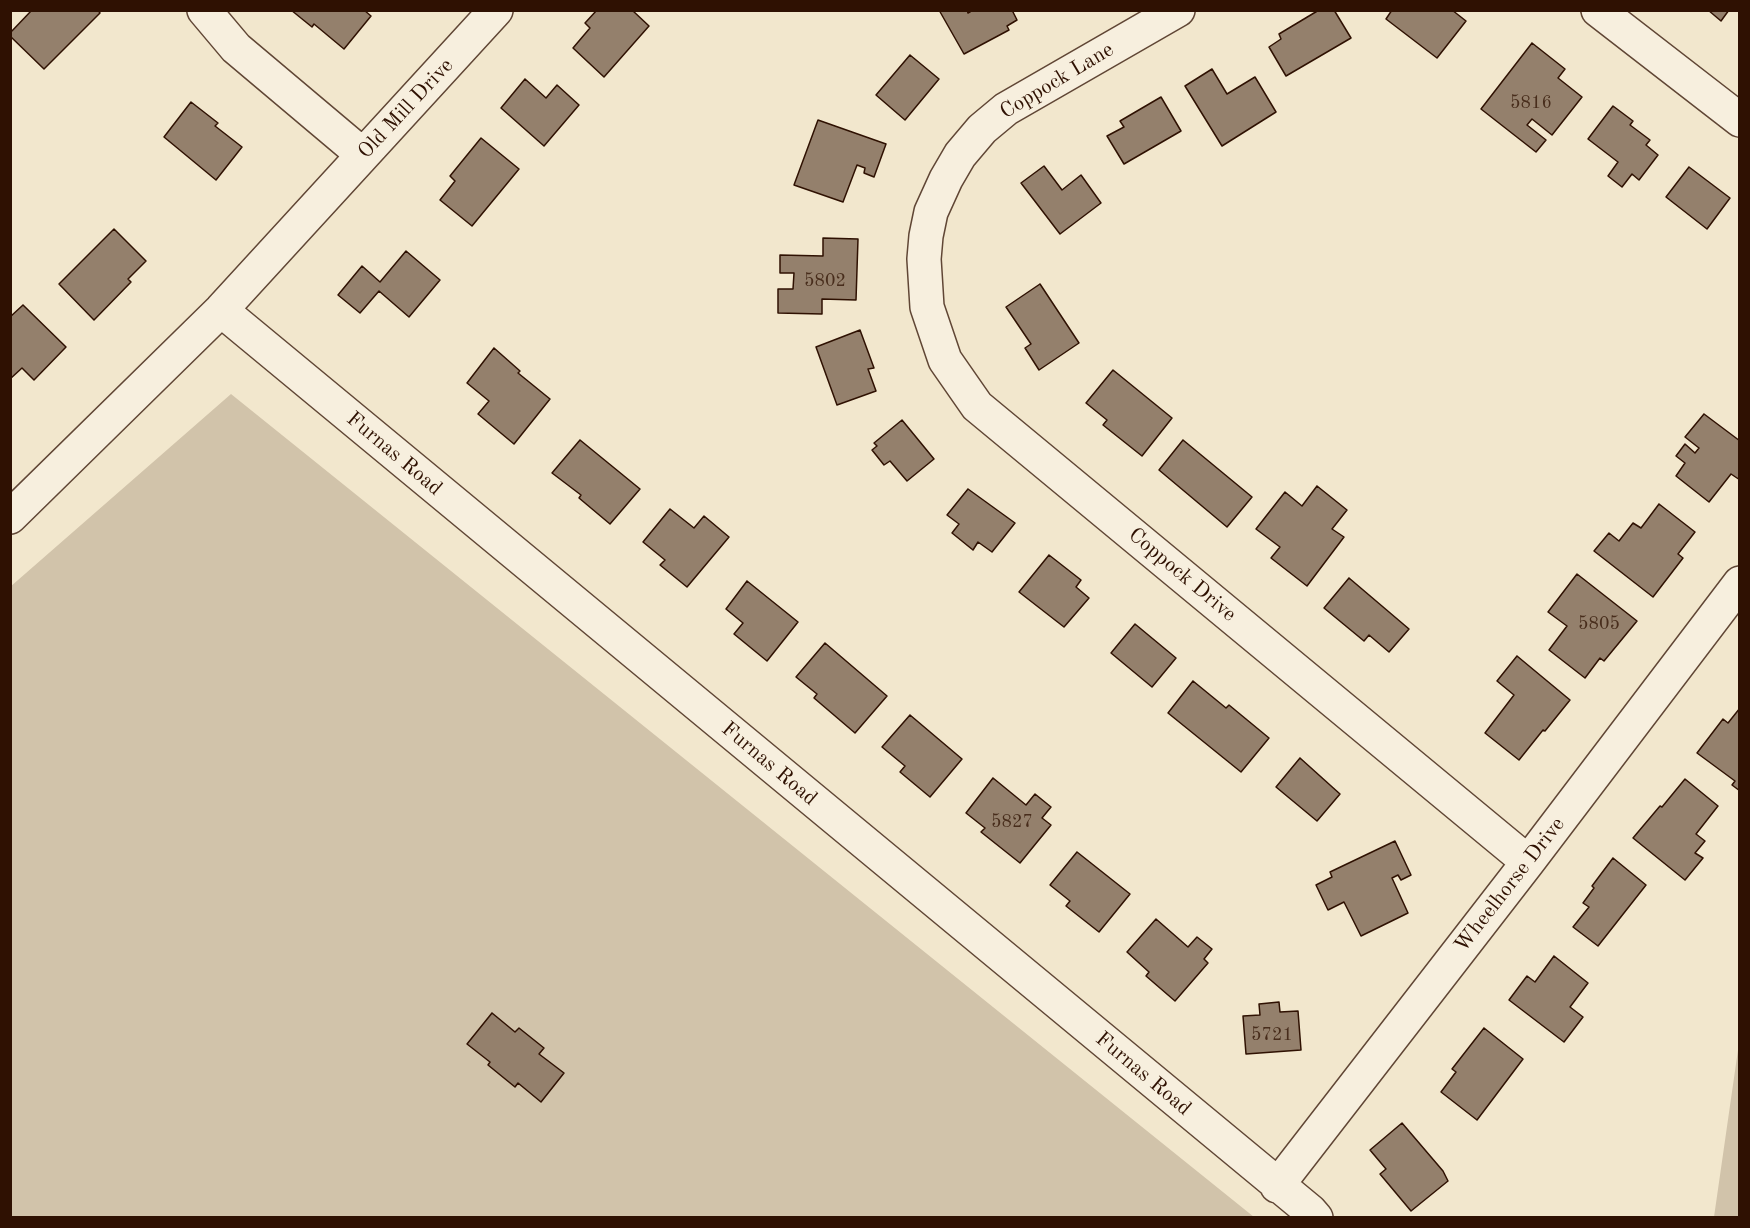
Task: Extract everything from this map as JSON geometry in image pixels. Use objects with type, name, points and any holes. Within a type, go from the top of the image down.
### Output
[{"type":"street","points":[[204,10],[236,48],[363,155]]},
{"type":"street","name":"Old Mill Drive","points":[[221,310],[496,10]]},
{"type":"street","name":"Coppock Lane","points":[[926,236],[931,213],[950,171],[970,142],[993,119],[1022,99],[1178,10]]},
{"type":"street","points":[[1598,10],[1740,120]]},
{"type":"street","name":"Coppock Drive","points":[[926,236],[924,260],[927,307],[945,360],[977,406],[1528,862]]},
{"type":"street","points":[[10,517],[221,310]]},
{"type":"street","name":"Furnas Road","points":[[221,310],[1316,1218]]},
{"type":"street","name":"Wheelhorse Drive","points":[[1277,1186],[1740,583]]},
{"type":"shaded area","points":[[231,394],[1254,1217],[11,1217],[10,587]]},
{"type":"shaded area","points":[[1739,1048],[1739,1217],[1714,1217],[1738,1050]]},
{"type":"building","points":[[32,10],[98,10],[100,13],[44,69],[10,36],[10,33]]},
{"type":"building","points":[[291,10],[364,10],[371,16],[344,49],[314,24],[312,27]]},
{"type":"building","points":[[597,10],[632,10],[649,26],[604,77],[573,48],[590,28],[585,23]]},
{"type":"building","points":[[939,10],[967,10],[968,13],[973,10],[1012,10],[1017,20],[1007,26],[1009,30],[964,54]]},
{"type":"building","points":[[1319,10],[1334,10],[1351,38],[1286,76],[1269,47],[1281,39],[1279,34]]},
{"type":"building","points":[[1392,10],[1452,10],[1466,21],[1437,58],[1386,19]]},
{"type":"building","points":[[1708,10],[1729,10],[1721,21]]},
{"type":"building","points":[[1532,43],[1565,69],[1558,78],[1582,97],[1552,135],[1532,119],[1527,125],[1546,140],[1536,152],[1481,109]]},
{"type":"building","points":[[910,55],[939,79],[905,120],[876,95]]},
{"type":"building","points":[[1212,69],[1227,94],[1255,77],[1276,112],[1222,146],[1185,86]]},
{"type":"building","points":[[525,79],[546,98],[557,85],[579,105],[544,146],[501,108]]},
{"type":"building","points":[[1161,97],[1181,131],[1124,164],[1107,136],[1124,127],[1120,121]]},
{"type":"building","points":[[191,102],[218,123],[215,126],[242,147],[216,180],[164,137]]},
{"type":"building","points":[[1613,106],[1633,121],[1630,125],[1650,140],[1646,145],[1658,155],[1639,180],[1632,174],[1622,187],[1608,176],[1618,162],[1588,139]]},
{"type":"building","points":[[818,120],[886,144],[874,177],[864,173],[865,168],[857,165],[843,202],[794,185]]},
{"type":"building","points":[[481,138],[519,169],[472,226],[440,200],[455,181],[450,176]]},
{"type":"building","points":[[1044,166],[1062,190],[1081,175],[1101,203],[1060,234],[1021,183]]},
{"type":"building","points":[[1689,167],[1730,198],[1707,229],[1666,197]]},
{"type":"building","points":[[114,229],[146,261],[128,279],[131,282],[94,320],[59,284]]},
{"type":"building","points":[[823,238],[858,239],[856,300],[822,299],[822,314],[778,313],[778,289],[793,289],[794,273],[780,273],[780,255],[823,256]]},
{"type":"building","points":[[406,251],[440,280],[409,317],[379,291],[360,313],[338,295],[362,266],[380,282]]},
{"type":"building","points":[[1040,284],[1079,343],[1039,370],[1025,348],[1031,344],[1006,307]]},
{"type":"building","points":[[23,305],[66,347],[34,380],[22,368],[10,379],[10,317]]},
{"type":"building","points":[[860,330],[874,368],[868,369],[876,391],[837,405],[816,347]]},
{"type":"building","points":[[494,348],[520,371],[518,373],[550,399],[514,444],[478,414],[489,401],[467,383]]},
{"type":"building","points":[[1113,370],[1172,418],[1142,456],[1103,425],[1107,420],[1086,403]]},
{"type":"building","points":[[1704,414],[1740,441],[1740,480],[1731,474],[1709,502],[1676,476],[1685,463],[1676,456],[1685,444],[1695,453],[1699,448],[1685,437]]},
{"type":"building","points":[[902,420],[934,459],[907,481],[890,461],[884,465],[872,450],[877,446],[874,443]]},
{"type":"building","points":[[580,440],[640,489],[610,524],[579,498],[581,495],[552,473]]},
{"type":"building","points":[[1183,440],[1252,497],[1227,527],[1159,470]]},
{"type":"building","points":[[1317,486],[1347,510],[1332,529],[1344,537],[1307,586],[1271,558],[1280,547],[1256,529],[1285,492],[1302,506]]},
{"type":"building","points":[[968,489],[1015,523],[992,552],[978,542],[973,550],[952,533],[959,524],[947,515]]},
{"type":"building","points":[[1659,504],[1695,532],[1678,554],[1683,558],[1653,597],[1594,551],[1609,533],[1619,541],[1633,523],[1641,528]]},
{"type":"building","points":[[670,509],[694,528],[704,516],[729,537],[687,587],[660,565],[665,560],[643,542]]},
{"type":"building","points":[[1049,555],[1081,580],[1076,587],[1089,598],[1064,627],[1019,592]]},
{"type":"building","points":[[1577,574],[1637,621],[1604,661],[1600,658],[1585,678],[1549,650],[1567,626],[1548,612]]},
{"type":"building","points":[[1349,578],[1409,629],[1389,652],[1369,635],[1364,641],[1324,608]]},
{"type":"building","points":[[747,581],[798,622],[767,661],[734,634],[743,623],[726,609]]},
{"type":"building","points":[[1135,624],[1176,658],[1152,687],[1111,653]]},
{"type":"building","points":[[825,643],[887,696],[855,733],[814,698],[817,694],[796,677]]},
{"type":"building","points":[[1517,656],[1570,700],[1519,760],[1485,733],[1514,695],[1497,681]]},
{"type":"building","points":[[1193,681],[1226,708],[1229,705],[1269,738],[1241,772],[1168,713]]},
{"type":"building","points":[[1740,708],[1740,791],[1732,785],[1735,781],[1697,753],[1723,719],[1728,723]]},
{"type":"building","points":[[910,715],[962,759],[930,797],[900,772],[905,766],[882,747]]},
{"type":"building","points":[[1300,758],[1340,794],[1317,821],[1276,787]]},
{"type":"building","points":[[993,778],[1026,805],[1035,794],[1051,807],[1042,818],[1051,825],[1020,863],[981,832],[985,828],[966,813]]},
{"type":"building","points":[[1685,779],[1718,806],[1696,834],[1705,841],[1695,853],[1703,858],[1685,880],[1633,838]]},
{"type":"building","points":[[1395,841],[1411,875],[1401,880],[1398,875],[1392,878],[1408,913],[1361,936],[1344,902],[1328,910],[1316,885],[1332,877],[1330,872]]},
{"type":"building","points":[[1077,852],[1130,894],[1099,932],[1066,906],[1070,901],[1050,885]]},
{"type":"building","points":[[1613,858],[1646,885],[1598,946],[1573,927],[1589,907],[1583,903],[1594,888],[1592,886]]},
{"type":"building","points":[[1156,919],[1188,947],[1197,937],[1212,949],[1204,959],[1208,963],[1175,1001],[1146,976],[1149,972],[1127,952]]},
{"type":"building","points":[[1554,956],[1588,983],[1570,1007],[1583,1017],[1564,1042],[1509,1000],[1527,976],[1535,982]]},
{"type":"building","points":[[1279,1002],[1280,1012],[1298,1011],[1301,1050],[1246,1054],[1243,1016],[1260,1015],[1259,1004]]},
{"type":"building","points":[[492,1013],[515,1032],[519,1028],[544,1048],[539,1054],[564,1073],[541,1102],[518,1083],[515,1087],[488,1065],[490,1062],[467,1044]]},
{"type":"building","points":[[1484,1028],[1523,1059],[1477,1120],[1441,1092],[1456,1072],[1452,1069]]},
{"type":"building","points":[[1402,1123],[1443,1171],[1448,1181],[1411,1211],[1380,1174],[1386,1169],[1370,1150]]}]
